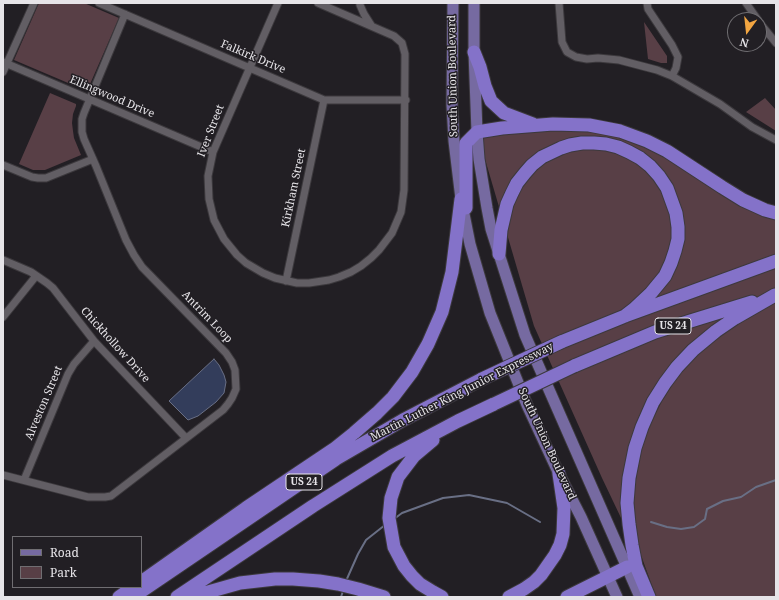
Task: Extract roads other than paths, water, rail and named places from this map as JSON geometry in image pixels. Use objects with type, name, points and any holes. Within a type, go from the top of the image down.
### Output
[{"type":"highway","points":[[474,52],[491,100],[504,113],[536,125]]},
{"type":"highway","points":[[466,224],[466,144],[477,132],[502,128],[553,124],[589,125],[620,131],[647,140],[667,151],[743,200],[765,210],[776,213]]},
{"type":"highway","points":[[499,254],[501,230],[507,204],[517,183],[532,165],[542,157],[561,148],[582,143],[606,144],[629,152],[650,166],[667,188],[676,213],[678,239],[671,264],[665,276],[651,293],[625,316]]},
{"type":"highway","points":[[142,581],[246,508],[334,449],[377,413],[393,397],[412,372],[428,344],[442,312],[452,272],[461,199]]},
{"type":"highway","name":"Martin Luther King Junior Expressway","points":[[133,597],[336,459],[403,420],[482,379],[561,342],[625,316],[776,262]]},
{"type":"highway","points":[[649,597],[636,566],[627,503],[634,448],[642,427],[653,402],[665,383],[677,367],[693,350],[735,318],[776,294]]},
{"type":"highway","name":"US 24","points":[[177,597],[307,510],[392,456],[458,421],[574,366],[655,332],[776,294]]},
{"type":"highway","points":[[442,597],[420,584],[404,566],[394,547],[389,518],[391,498],[398,477],[414,456],[458,421]]},
{"type":"highway","points":[[509,597],[524,589],[541,575],[560,545],[563,534],[564,508],[559,474]]},
{"type":"highway","points":[[567,597],[627,567]]},
{"type":"highway","points":[[193,597],[240,582],[293,579],[319,580],[358,589],[383,597]]},
{"type":"highway","points":[[119,597],[132,588]]},
{"type":"main road","name":"South Union Boulevard","points":[[453,3],[452,105],[454,141],[461,199],[470,244],[490,313],[527,405],[559,474],[582,517],[618,597]]},
{"type":"main road","name":"South Union Boulevard","points":[[474,3],[474,52],[479,159],[491,229],[525,335],[640,597]]},
{"type":"street","points":[[3,72],[5,63],[34,3]]},
{"type":"street","name":"Falkirk Drive","points":[[99,3],[324,100],[406,100]]},
{"type":"street","name":"Iver Street","points":[[278,3],[213,152],[208,176],[208,187],[211,209],[218,229],[234,252],[246,263],[263,273],[286,281],[297,283],[318,283],[351,272],[371,258],[386,242],[397,222],[403,202],[404,190],[406,100],[405,54],[402,43],[394,36],[371,25]]},
{"type":"street","points":[[318,3],[371,25]]},
{"type":"street","points":[[559,3],[562,42],[567,52],[576,57],[587,59],[598,58],[619,60],[657,70],[672,76],[720,104],[752,127],[776,140]]},
{"type":"street","points":[[647,3],[648,9],[672,45],[678,57],[676,68],[672,76]]},
{"type":"street","points":[[746,3],[752,12]]},
{"type":"street","points":[[349,16],[355,12],[360,4]]},
{"type":"street","points":[[360,4],[371,25]]},
{"type":"street","name":"Antrim Loop","points":[[3,475],[84,496],[98,498],[111,496],[223,410],[232,398],[236,389],[235,370],[226,352],[142,267],[134,255],[126,240],[84,139],[82,126],[84,113],[125,14]]},
{"type":"street","points":[[767,32],[776,43]]},
{"type":"street","name":"Ellingwood Drive","points":[[5,63],[213,152]]},
{"type":"street","name":"Kirkham Street","points":[[286,281],[324,100]]},
{"type":"street","points":[[3,165],[32,177],[46,178],[93,159]]},
{"type":"street","name":"Chickhollow Drive","points":[[3,260],[30,272],[46,282],[94,341],[186,438]]},
{"type":"street","points":[[3,317],[36,276]]},
{"type":"street","name":"Alveston Street","points":[[24,480],[68,374],[74,364],[94,341]]},
{"type":"water","points":[[214,359],[224,375],[226,382],[224,393],[216,402],[198,416],[188,420],[169,401]]},
{"type":"waterway","points":[[651,522],[667,527],[681,529],[694,527],[705,519],[707,509],[723,501],[741,497],[756,487],[776,480]]},
{"type":"waterway","points":[[394,519],[402,513],[443,498],[469,495],[507,503],[540,522]]},
{"type":"waterway","points":[[346,581],[366,540],[385,525]]},
{"type":"waterway","points":[[341,597],[343,591]]}]
